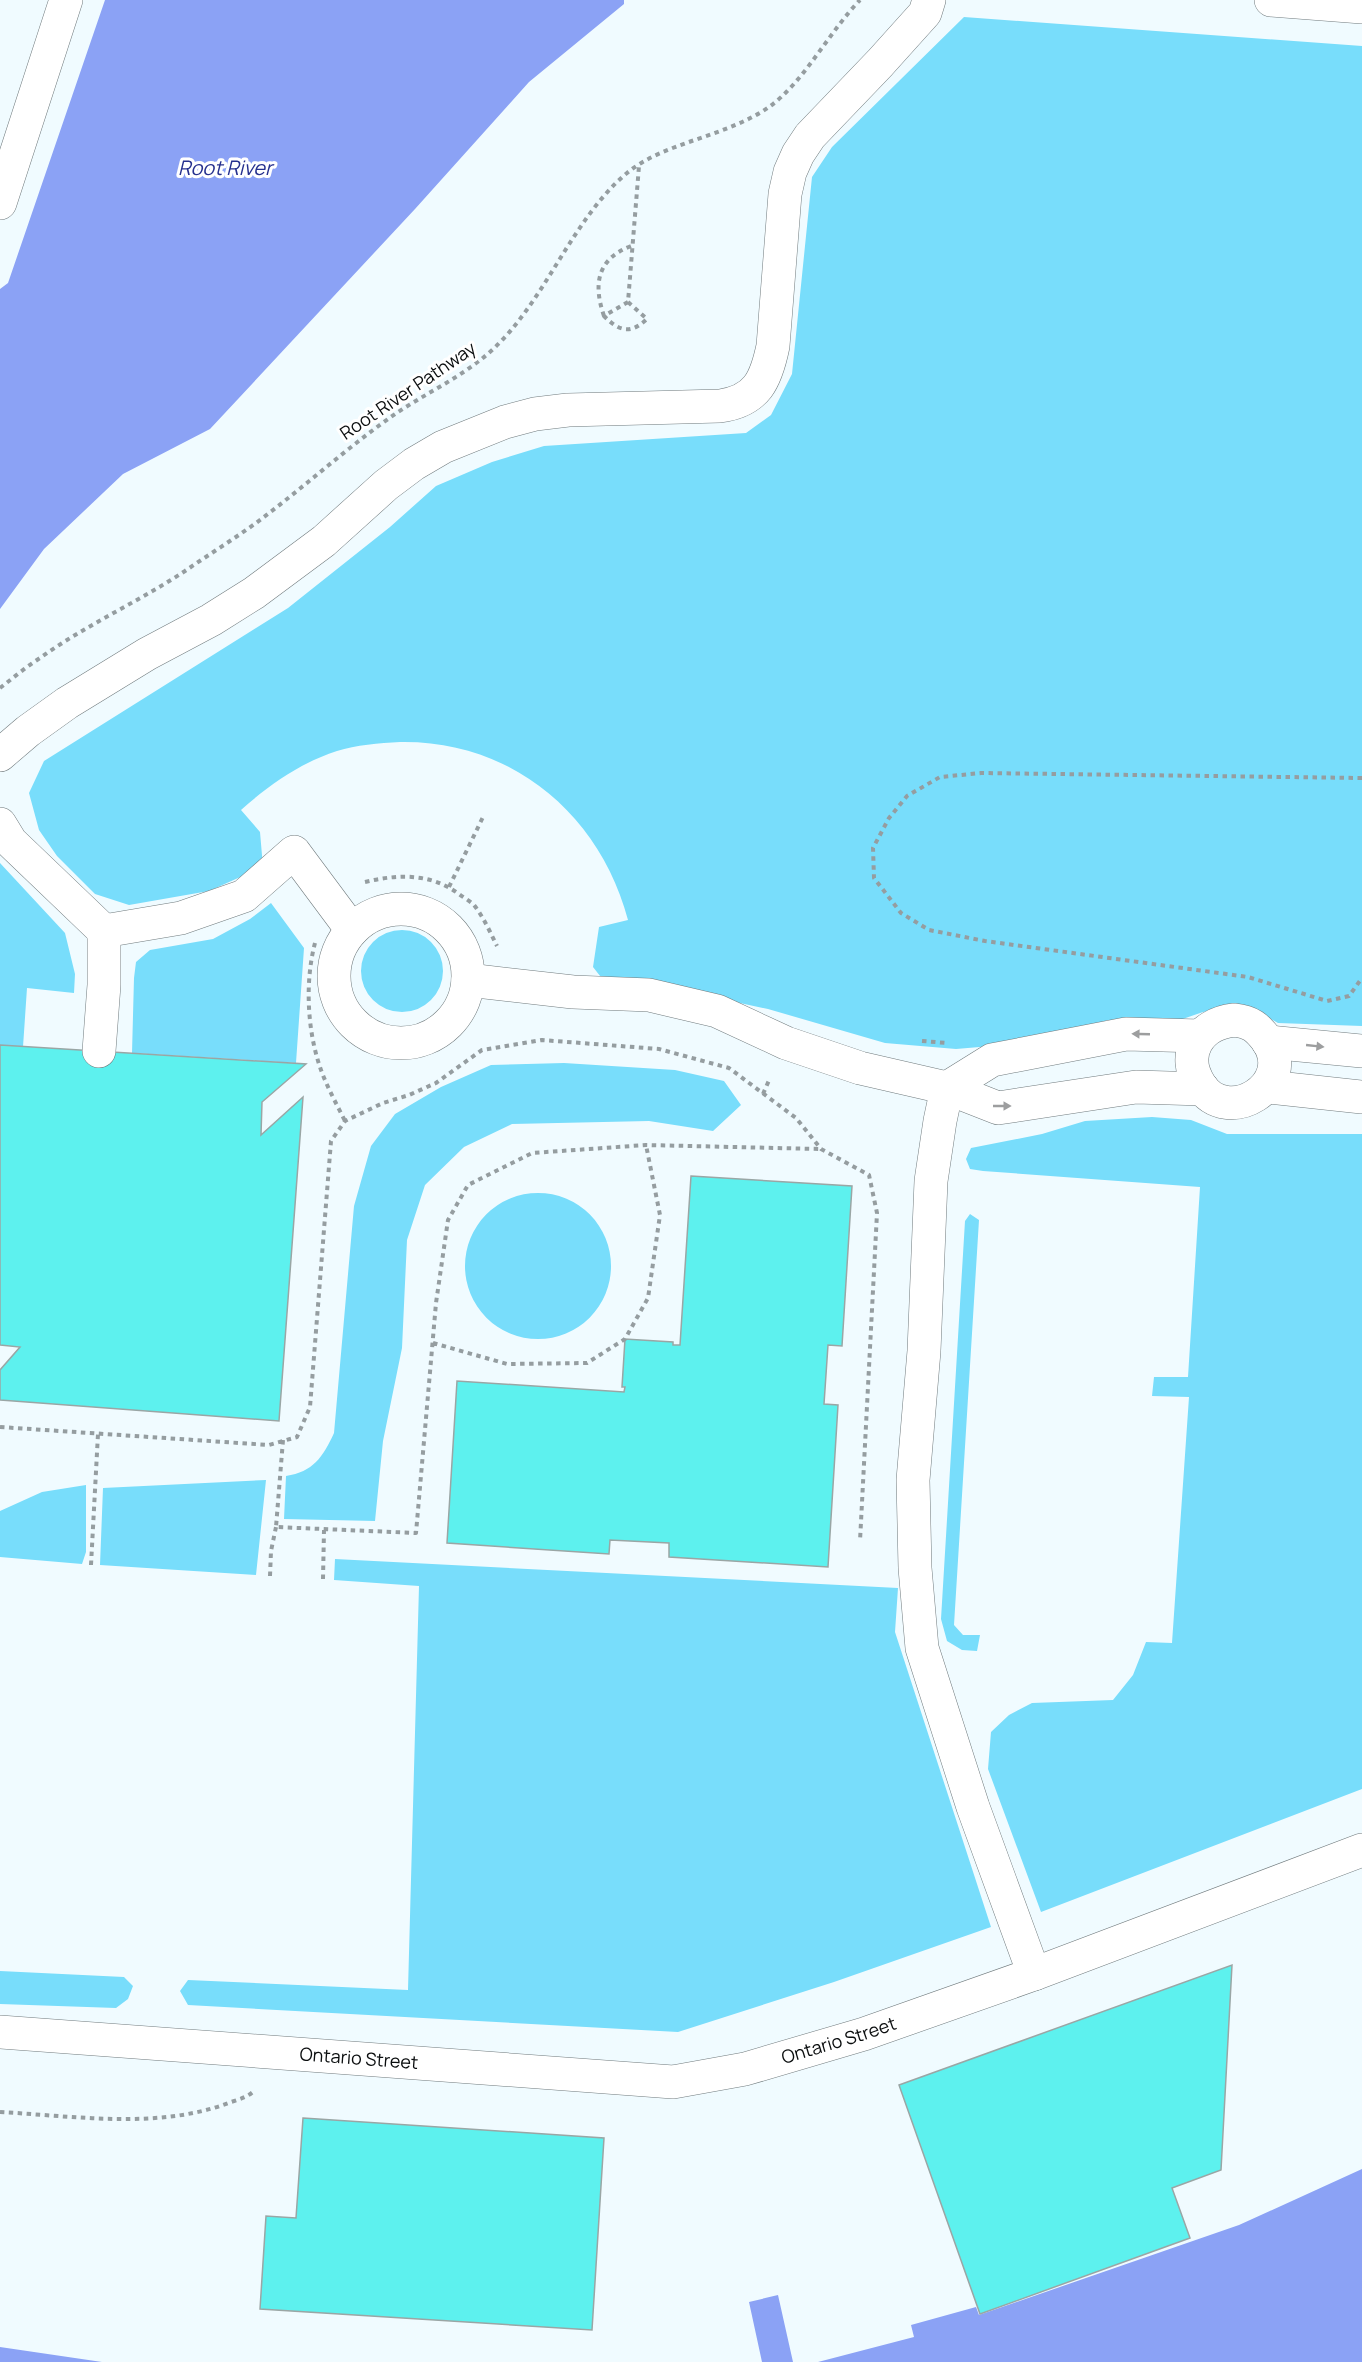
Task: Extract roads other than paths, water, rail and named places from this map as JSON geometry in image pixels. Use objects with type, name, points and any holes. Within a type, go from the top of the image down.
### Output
[{"type":"street","points":[[0,203],[66,0]]},
{"type":"street","points":[[0,755],[67,703],[254,593],[324,541],[386,485],[414,464],[443,447],[505,422],[535,414],[568,410],[720,406],[738,404],[752,393],[762,382],[769,367],[773,346],[785,194],[790,172],[798,154],[810,136],[925,13],[929,0]]},
{"type":"street","points":[[1271,0],[1362,6]]},
{"type":"street","points":[[0,824],[11,842],[104,931],[104,985],[99,1051]]},
{"type":"street","points":[[104,931],[181,918],[244,896],[294,852],[352,930]]},
{"type":"street","points":[[408,909],[427,914],[445,925],[458,940],[466,960],[468,980],[464,1001],[452,1020],[436,1034],[416,1042],[394,1043],[374,1038],[356,1026],[342,1010],[335,990],[334,968],[340,947],[352,930],[368,917],[388,910],[408,909]]},
{"type":"street","points":[[468,980],[573,992],[649,995],[717,1011],[786,1043],[860,1068],[947,1088],[998,1108],[1136,1087],[1203,1089]]},
{"type":"street","points":[[1234,1020],[1258,1027],[1268,1042],[1273,1048],[1275,1061],[1268,1087],[1255,1097],[1242,1102],[1227,1103],[1214,1098],[1203,1089],[1195,1077],[1192,1063],[1193,1049],[1200,1036],[1209,1027],[1221,1021],[1234,1020]]},
{"type":"street","points":[[1034,1974],[973,1807],[922,1648],[915,1568],[913,1480],[924,1351],[931,1181],[940,1121],[947,1088],[992,1060],[1126,1034],[1200,1036]]},
{"type":"street","points":[[1268,1042],[1362,1051]]},
{"type":"street","points":[[1268,1087],[1362,1098]]},
{"type":"street","name":"Ontario Street","points":[[0,2032],[673,2082],[745,2069],[864,2034],[1034,1974],[1362,1850]]},
{"type":"water","name":"Root River","points":[[105,0],[624,0],[624,4],[529,82],[415,209],[210,429],[123,474],[44,549],[0,609],[0,289],[8,283]]},
{"type":"water","points":[[1362,2169],[1362,2362],[818,2362],[914,2337],[911,2325],[976,2307],[979,2315],[1239,2225]]},
{"type":"water","points":[[778,2295],[793,2362],[762,2362],[749,2302]]},
{"type":"water","points":[[0,2347],[102,2362],[0,2362]]}]
